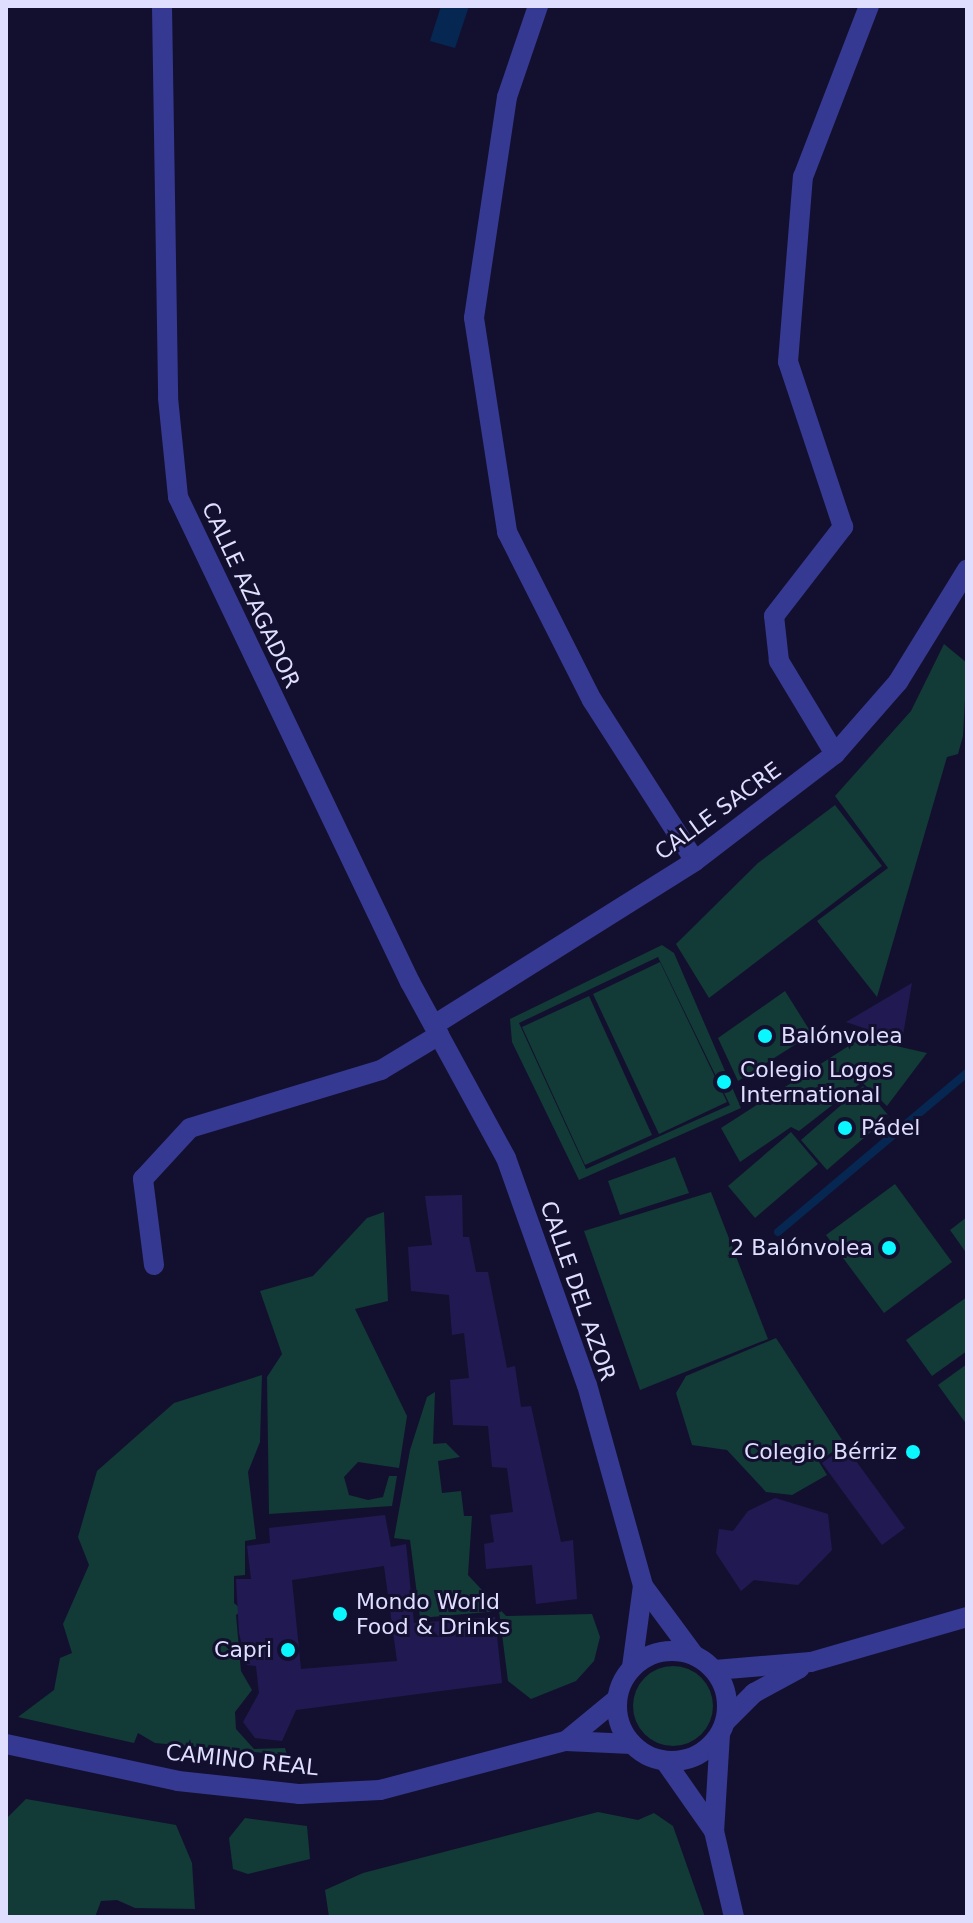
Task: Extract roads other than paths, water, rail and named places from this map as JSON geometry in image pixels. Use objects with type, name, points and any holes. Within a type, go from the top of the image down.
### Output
[{"type":"street","name":"CALLE AZAGADOR","points":[[162,6],[168,398],[178,497],[436,1030]]},
{"type":"street","points":[[538,6],[507,97],[474,318],[507,532],[592,700],[695,861]]},
{"type":"street","points":[[835,754],[779,661],[774,616],[843,527],[788,362],[803,177],[869,6]]},
{"type":"street","name":"CALLE SACRE","points":[[154,1265],[143,1179],[190,1128],[381,1070],[436,1030],[695,861],[835,754],[898,682],[967,570]]},
{"type":"street","name":"CALLE DEL AZOR","points":[[436,1030],[506,1158],[587,1385],[643,1586],[694,1655]]},
{"type":"street","name":"CALLE DEL AZOR","points":[[632,1667],[643,1586]]},
{"type":"street","points":[[715,1670],[811,1662],[967,1617]]},
{"type":"street","points":[[714,1831],[665,1761],[632,1744],[617,1699],[632,1667],[662,1651],[694,1655],[715,1670],[727,1694],[714,1831],[734,1917]]},
{"type":"street","points":[[665,1761],[697,1756],[754,1693],[811,1662]]},
{"type":"street","name":"CAMINO REAL","points":[[566,1741],[617,1699]]},
{"type":"street","name":"CAMINO REAL","points":[[6,1744],[178,1781],[300,1794],[380,1790],[566,1741],[632,1744]]},
{"type":"water","points":[[441,6],[469,6],[455,48],[430,41]]},
{"type":"waterway","points":[[778,1232],[967,1073]]},
{"type":"place","name":"Balónvolea","points":[[765,1036]]},
{"type":"place","name":"Colegio Logos International","points":[[724,1082]]},
{"type":"place","name":"Pádel","points":[[845,1128]]},
{"type":"place","name":"2 Balónvolea","points":[[889,1248]]},
{"type":"place","name":"Colegio Bérriz","points":[[913,1452]]},
{"type":"place","name":"Mondo World Food & Drinks","points":[[340,1614]]},
{"type":"place","name":"Capri","points":[[288,1650]]}]
